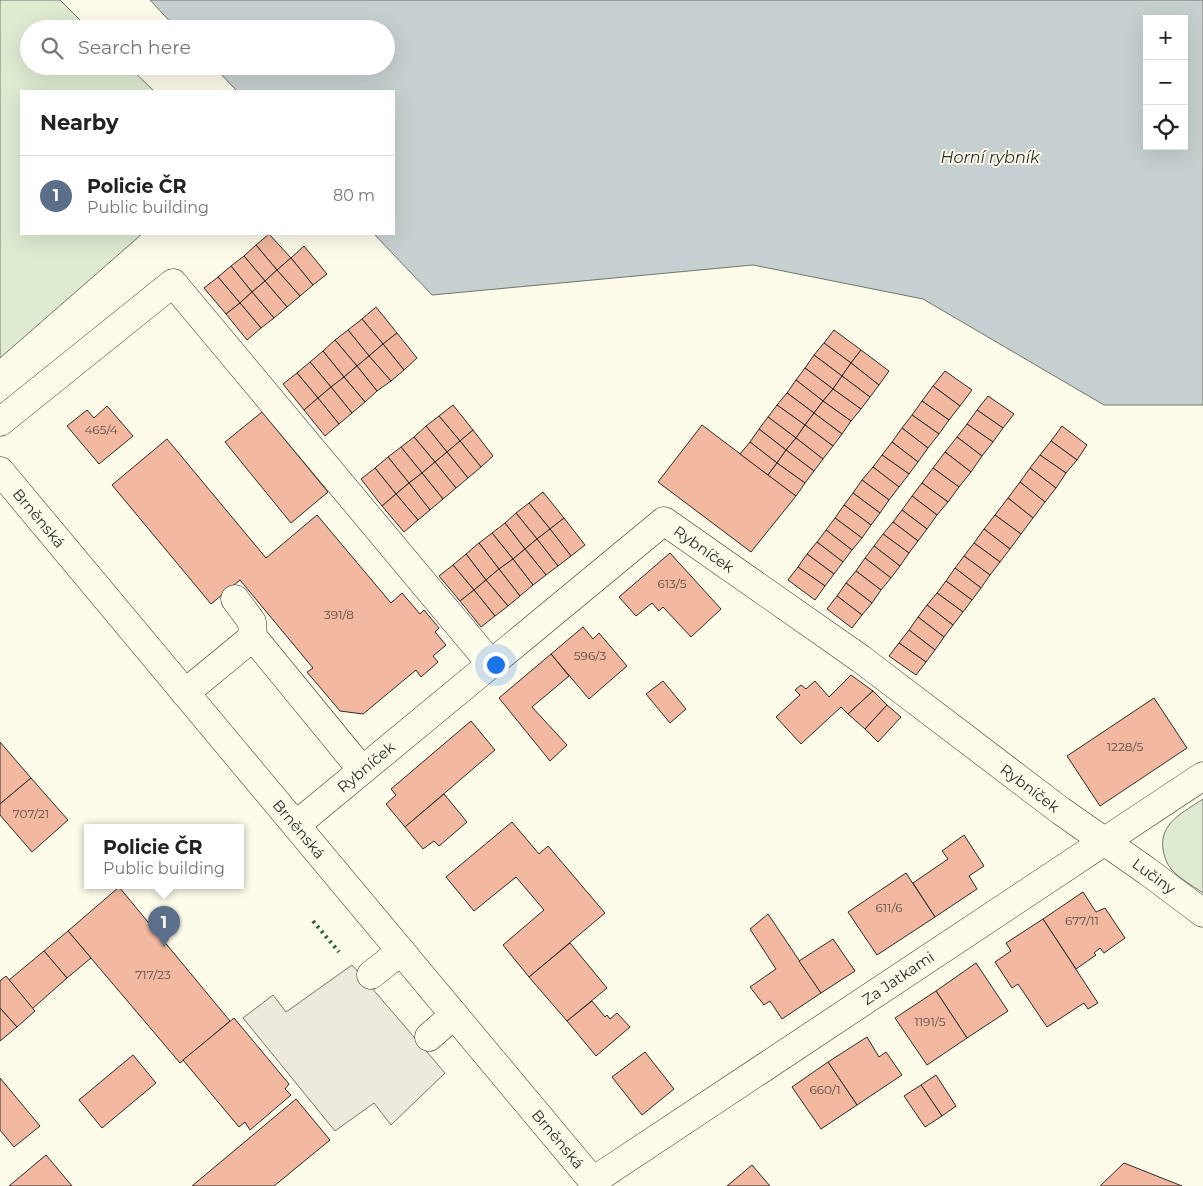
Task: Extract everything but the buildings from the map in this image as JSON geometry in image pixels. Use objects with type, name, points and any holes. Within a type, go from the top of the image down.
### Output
[{"type":"street","points":[[0,422],[173,282],[490,664]]},
{"type":"street","name":"Brněnská","points":[[0,471],[595,1184]]},
{"type":"street","name":"Rybníček","points":[[296,825],[664,520],[861,659],[1060,811],[1104,841]]},
{"type":"street","points":[[235,598],[252,622],[252,637],[362,770]]},
{"type":"street","points":[[185,693],[252,637]]},
{"type":"street","name":"Za Jatkami","points":[[595,1184],[1203,776]]},
{"type":"street","name":"Lučiny","points":[[1104,841],[1203,913]]},
{"type":"street","points":[[371,975],[401,951]]},
{"type":"street","points":[[429,1037],[454,1015]]},
{"type":"green space","points":[[0,0],[60,0],[80,20],[20,20],[20,75],[137,75],[153,90],[20,90],[20,235],[141,235],[0,358]]},
{"type":"green space","points":[[1203,799],[1203,893],[1170,868],[1164,855],[1163,840],[1165,832],[1174,819]]},
{"type":"shaded area","points":[[352,965],[445,1073],[391,1125],[374,1103],[335,1131],[243,1018],[273,995],[286,1012]]},
{"type":"water","name":"Horní rybník","points":[[150,0],[1203,0],[1203,405],[1104,405],[923,299],[753,265],[432,295],[375,235],[395,235],[395,90],[236,90],[222,75],[395,75],[395,20],[169,20]]},
{"type":"hedge","points":[[313,921],[339,952]]},
{"type":"place","name":"Policie ČR","points":[[164,947]]}]
